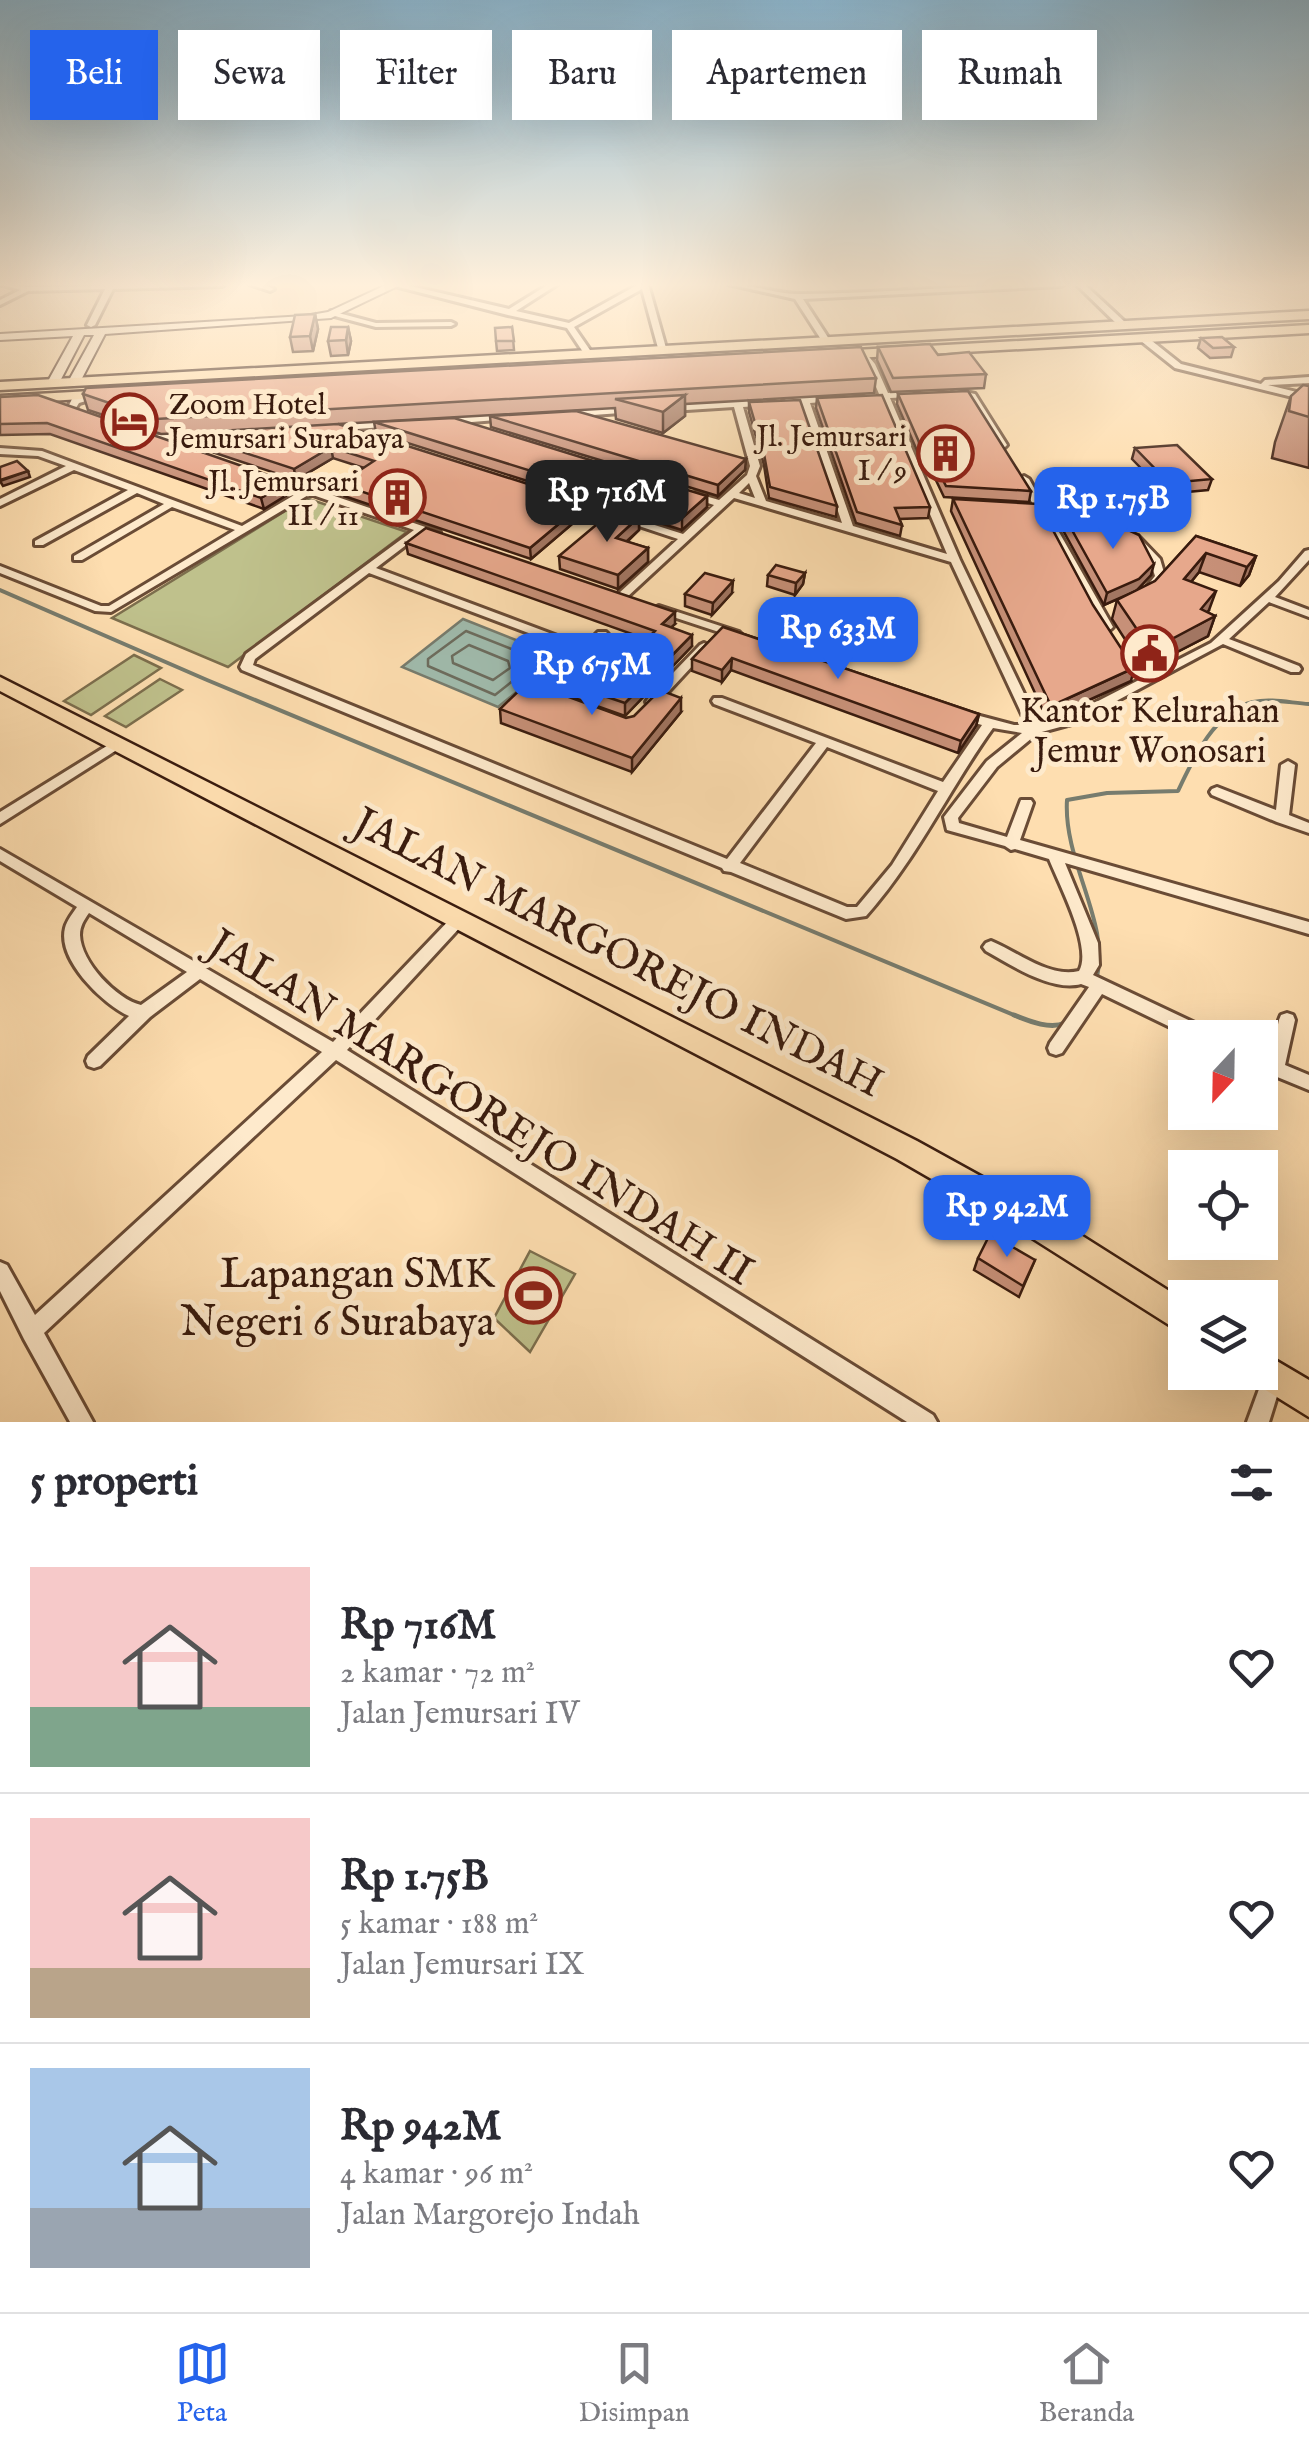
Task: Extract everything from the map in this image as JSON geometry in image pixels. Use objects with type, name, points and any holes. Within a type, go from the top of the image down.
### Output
[{"type":"main road","points":[[53,383],[76,350]]},
{"type":"main road","points":[[74,382],[84,350]]},
{"type":"main road","points":[[0,386],[627,350]]},
{"type":"main road","points":[[0,400],[935,350]]},
{"type":"main road","points":[[145,392],[153,376]]},
{"type":"main road","name":"JALAN MARGOREJO INDAH","points":[[0,683],[907,1150],[1024,1216],[1168,1308]]},
{"type":"main road","points":[[1278,1379],[1309,1400]]},
{"type":"street","points":[[1158,350],[1178,366],[1309,398]]},
{"type":"street","points":[[862,354],[871,364],[955,560],[1034,729]]},
{"type":"street","points":[[1252,384],[1309,380]]},
{"type":"street","points":[[942,393],[972,396],[1011,459]]},
{"type":"street","points":[[853,398],[923,394]]},
{"type":"street","points":[[43,397],[76,411],[76,401],[98,395]]},
{"type":"street","points":[[663,408],[837,399]]},
{"type":"street","points":[[804,401],[848,526]]},
{"type":"street","points":[[738,405],[762,502]]},
{"type":"street","points":[[552,415],[644,410]]},
{"type":"street","points":[[570,414],[607,424]]},
{"type":"street","points":[[430,422],[518,417]]},
{"type":"street","points":[[448,420],[485,432]]},
{"type":"street","points":[[322,429],[410,423]]},
{"type":"street","points":[[338,428],[374,440]]},
{"type":"street","points":[[136,432],[189,449]]},
{"type":"street","points":[[154,438],[217,435]]},
{"type":"street","points":[[0,451],[39,453],[244,530]]},
{"type":"street","points":[[736,461],[753,471]]},
{"type":"street","points":[[0,502],[72,466]]},
{"type":"street","points":[[622,596],[753,471]]},
{"type":"street","points":[[258,472],[458,541]]},
{"type":"street","points":[[1021,474],[1105,613],[1119,646]]},
{"type":"street","points":[[0,569],[99,609],[115,607],[309,490]]},
{"type":"street","points":[[39,543],[134,491]]},
{"type":"street","points":[[685,493],[722,504]]},
{"type":"street","points":[[732,494],[955,560]]},
{"type":"street","points":[[556,497],[683,537]]},
{"type":"street","points":[[78,558],[170,504]]},
{"type":"street","points":[[934,504],[952,504]]},
{"type":"street","points":[[1023,505],[1041,506],[1122,530],[1140,542],[1155,558],[1160,576],[1154,587],[1135,601]]},
{"type":"street","points":[[421,529],[250,657],[245,664],[250,671],[846,913],[856,914],[866,908],[906,856],[944,788],[990,724]]},
{"type":"street","points":[[946,709],[990,724],[1034,729],[1071,720],[1141,681],[1206,652],[1309,553]]},
{"type":"street","points":[[369,569],[585,650]]},
{"type":"street","points":[[604,590],[754,641]]},
{"type":"street","points":[[1266,598],[1309,614]]},
{"type":"street","points":[[648,707],[721,629]]},
{"type":"street","points":[[566,705],[545,694],[602,634]]},
{"type":"street","points":[[1222,640],[1295,669]]},
{"type":"street","points":[[718,701],[944,788]]},
{"type":"street","points":[[1034,729],[992,764],[951,817],[952,826],[1309,928]]},
{"type":"street","points":[[0,820],[118,743]]},
{"type":"street","points":[[730,867],[823,743]]},
{"type":"street","points":[[1282,819],[1288,765]]},
{"type":"street","points":[[1217,792],[1309,828]]},
{"type":"street","points":[[1012,845],[1026,803]]},
{"type":"street","name":"JALAN MARGOREJO INDAH II","points":[[0,854],[335,1051],[926,1422]]},
{"type":"street","points":[[1056,1048],[1091,982],[1091,950],[1058,857]]},
{"type":"street","points":[[86,906],[71,937],[86,969],[96,984],[127,1008],[144,1012]]},
{"type":"street","points":[[32,1332],[335,1051],[460,919]]},
{"type":"street","points":[[991,946],[1062,981],[1091,982],[1172,1020]]},
{"type":"street","points":[[94,1061],[144,1012],[197,972]]},
{"type":"street","points":[[1278,1043],[1288,1020]]},
{"type":"street","points":[[1278,1070],[1309,1083]]},
{"type":"street","points":[[0,1272],[82,1422]]},
{"type":"street","points":[[1258,1422],[1264,1390]]},
{"type":"green space","points":[[306,498],[407,532],[228,667],[112,618]]},
{"type":"green space","points":[[134,655],[161,668],[91,715],[64,701]]},
{"type":"green space","points":[[160,679],[182,690],[126,727],[105,716]]},
{"type":"green space","name":"Lapangan SMK Negeri 6 Surabaya","points":[[530,1251],[575,1274],[530,1352],[494,1318]]},
{"type":"water","points":[[463,619],[559,657],[498,707],[402,667]]},
{"type":"building","points":[[797,350],[863,350],[876,378],[156,419],[83,394],[86,388]]},
{"type":"building","points":[[880,350],[935,350],[938,355],[969,352],[986,374],[893,378]]},
{"type":"building","points":[[1303,385],[1309,386],[1309,417],[1289,411],[1291,396]]},
{"type":"building","points":[[968,391],[1031,491],[946,486],[923,441],[919,442],[898,394]]},
{"type":"building","points":[[38,395],[288,482],[261,498],[47,423],[0,424],[0,397]]},
{"type":"building","points":[[685,395],[663,412],[615,399]]},
{"type":"building","points":[[882,395],[930,507],[895,508],[902,525],[857,512],[817,398]]},
{"type":"building","points":[[800,400],[837,506],[770,487],[749,402]]},
{"type":"building","points":[[576,411],[746,459],[718,485],[490,416]]},
{"type":"building","points":[[454,418],[707,496],[682,518],[374,422]]},
{"type":"building","points":[[338,424],[585,502],[530,548],[339,484],[374,461],[331,447],[294,469],[185,433]]},
{"type":"building","points":[[1177,445],[1212,479],[1169,483],[1135,448]]},
{"type":"building","points":[[17,461],[28,471],[0,480],[0,467]]},
{"type":"building","points":[[953,499],[1039,504],[1093,605],[1134,668],[1051,706]]},
{"type":"building","points":[[614,510],[639,517],[616,538],[648,548],[618,575],[559,556]]},
{"type":"building","points":[[1094,514],[1139,535],[1154,564],[1139,579],[1107,593],[1067,521],[1099,521]]},
{"type":"building","points":[[426,528],[675,612],[662,624],[692,635],[625,703],[559,681],[597,639],[633,653],[655,631],[406,543]]},
{"type":"building","points":[[1196,536],[1256,556],[1247,567],[1206,553],[1184,579],[1216,591],[1201,609],[1215,616],[1151,650],[1117,600],[1155,581]]},
{"type":"building","points":[[776,565],[805,573],[796,583],[768,575]]},
{"type":"building","points":[[705,573],[733,581],[713,603],[685,594]]},
{"type":"building","points":[[723,627],[979,714],[961,741],[732,658],[722,670],[692,659]]},
{"type":"building","points":[[528,682],[626,718],[634,716],[660,690],[681,698],[632,758],[500,709]]},
{"type":"building","points":[[990,1234],[1035,1260],[1023,1286],[978,1258]]},
{"type":"waterway","points":[[0,590],[1021,1018]]},
{"type":"waterway","points":[[1096,980],[1098,937],[1072,847],[1067,800],[1107,793],[1178,791],[1207,738],[1239,707],[1267,700],[1309,704]]},
{"type":"waterway","points":[[1014,1015],[1046,1025],[1065,1023]]},
{"type":"place","name":"Zoom Hotel Jemursari Surabaya","points":[[130,421]]},
{"type":"place","name":"Jl. Jemursari I / 9","points":[[946,453]]},
{"type":"place","name":"Jl. Jemursari II / 11","points":[[398,498]]},
{"type":"place","name":"Kantor Kelurahan Jemur Wonosari","points":[[1150,654]]},
{"type":"place","name":"Lapangan SMK Negeri 6 Surabaya","points":[[534,1296]]}]
